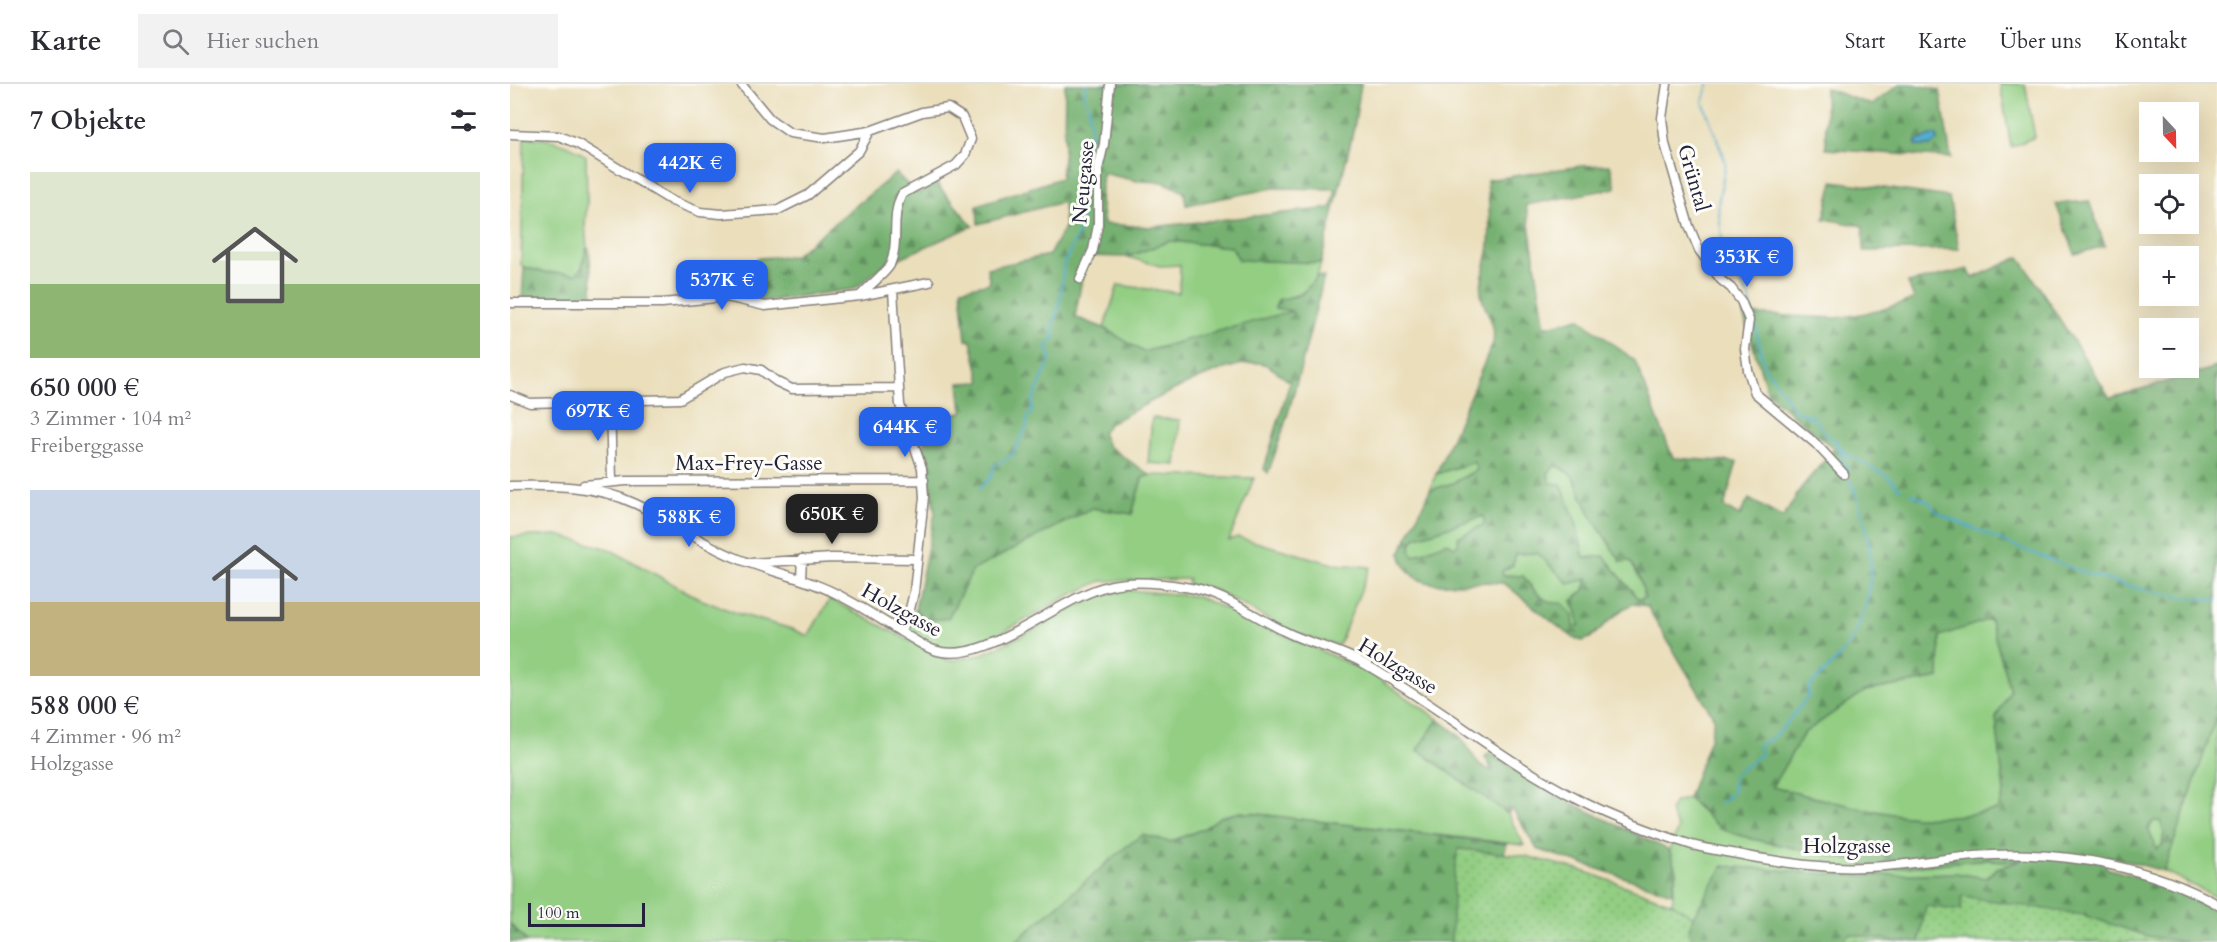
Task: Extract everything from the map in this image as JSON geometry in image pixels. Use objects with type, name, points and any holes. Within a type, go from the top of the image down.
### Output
[{"type":"street","points":[[741,84],[770,119],[790,133],[825,138],[870,132],[922,112],[948,108],[962,117],[971,139],[965,155],[956,165],[902,194],[897,203],[894,220],[894,250],[889,267],[860,296]]},
{"type":"street","name":"Neugasse","points":[[1080,279],[1093,250],[1098,225],[1098,169],[1104,144],[1110,84]]},
{"type":"street","name":"Grüntal","points":[[1667,84],[1662,118],[1665,144],[1689,226],[1699,250],[1721,280],[1741,301],[1749,320],[1745,349],[1755,393],[1816,444],[1844,474]]},
{"type":"street","points":[[510,134],[559,136],[578,144],[672,201],[700,212],[721,214],[778,210],[808,195],[859,151],[870,132]]},
{"type":"street","points":[[1671,165],[1681,160]]},
{"type":"street","points":[[510,303],[662,303],[727,297],[765,306],[860,296],[929,282]]},
{"type":"street","points":[[893,290],[901,411],[919,458],[924,480],[922,527],[912,602],[901,631]]},
{"type":"street","points":[[510,395],[530,403],[680,399],[725,372],[745,367],[761,370],[777,382],[792,389],[899,388]]},
{"type":"street","points":[[610,401],[612,482]]},
{"type":"street","name":"Max-Frey-Gasse","points":[[574,486],[626,481],[924,480]]},
{"type":"street","points":[[625,499],[626,481]]},
{"type":"street","name":"Holzgasse","points":[[510,486],[574,486],[625,499],[728,555],[801,578],[845,598],[935,650],[945,653],[965,653],[990,644],[1080,597],[1112,585],[1141,583],[1192,588],[1229,601],[1303,640],[1356,659],[1383,674],[1507,757],[1579,800],[1636,826],[1699,847],[1802,866],[1867,867],[1993,855],[2056,856],[2114,866],[2166,881],[2217,904]]},
{"type":"street","points":[[748,563],[802,559],[917,559]]},
{"type":"street","points":[[801,578],[802,559]]},
{"type":"green space","points":[[1065,84],[1361,84],[1354,128],[1321,263],[1239,260],[1232,247],[1170,241],[1127,257],[1086,256],[1075,317],[1104,328],[1143,352],[1292,311],[1275,308],[1278,300],[1301,295],[1318,276],[1324,277],[1292,400],[1268,473],[1264,469],[1290,382],[1264,364],[1249,363],[1209,374],[1110,423],[1102,433],[1108,446],[1150,475],[1142,478],[1132,514],[1092,508],[973,570],[948,618],[925,621],[915,609],[935,513],[924,446],[929,417],[962,413],[959,383],[981,382],[971,341],[966,340],[961,289],[990,283],[987,268],[1049,255],[1065,226],[1063,202],[978,224],[977,205],[1061,178]],"holes":[[[1102,173],[1137,181],[1164,182],[1184,192],[1186,205],[1274,188],[1336,189],[1331,208],[1151,227],[1104,224],[1100,200]]]},
{"type":"green space","points":[[1900,84],[1913,84],[1940,90],[1951,158],[1826,149],[1825,88],[1872,105]]},
{"type":"green space","points":[[2000,84],[2025,84],[2035,137],[2011,147]]},
{"type":"green space","points":[[524,137],[556,142],[571,147],[586,156],[587,248],[582,267],[576,275],[543,272],[521,266]]},
{"type":"green space","points":[[1610,165],[1616,188],[1526,205],[1545,327],[1579,318],[1635,361],[1673,458],[1737,462],[1724,507],[1739,516],[1749,499],[1783,518],[1801,488],[1834,449],[1768,394],[1743,314],[1837,318],[1878,311],[1914,299],[1908,283],[1968,269],[1973,278],[2020,257],[2110,398],[2179,378],[2199,378],[2199,372],[2217,367],[2217,715],[2164,871],[2108,856],[2106,868],[2155,881],[2217,910],[2217,942],[2186,942],[2147,936],[2083,915],[1962,897],[1961,911],[1926,906],[1919,942],[1850,934],[1841,942],[1695,942],[1688,933],[1693,917],[1723,866],[1855,876],[1955,873],[1986,878],[1997,868],[2021,861],[1977,860],[1876,870],[1851,860],[1752,839],[1721,829],[1688,798],[1710,739],[1714,718],[1647,606],[1633,604],[1623,609],[1590,638],[1582,641],[1556,625],[1505,584],[1492,582],[1430,583],[1417,578],[1407,569],[1400,553],[1430,490],[1453,483],[1477,470],[1474,462],[1436,474],[1493,343],[1493,328],[1481,293],[1490,238],[1487,180],[1581,166]],"holes":[[[1556,465],[1572,475],[1592,518],[1621,562],[1630,561],[1639,577],[1645,597],[1638,599],[1604,556],[1584,558],[1575,519],[1561,484],[1550,483],[1548,473]],[[1483,516],[1485,524],[1458,537],[1458,545],[1454,547],[1447,542],[1413,556],[1410,549],[1414,538]],[[1537,553],[1569,584],[1587,579],[1584,590],[1572,601],[1577,612],[1579,626],[1574,626],[1573,615],[1562,603],[1544,599],[1523,576],[1503,575],[1502,571],[1513,565],[1516,554]],[[1990,619],[2010,691],[1996,718],[2004,792],[1998,810],[1947,817],[1916,817],[1861,808],[1772,787],[1804,733],[1865,691],[1939,678],[1940,636]],[[2153,821],[2160,821],[2164,832],[2162,846],[2156,849],[2149,830]]]},
{"type":"green space","points":[[896,173],[919,193],[936,183],[973,226],[884,265],[854,289],[766,301],[759,299],[757,258],[794,256]]},
{"type":"green space","points":[[1833,181],[1949,197],[1959,249],[1864,251],[1863,226],[1824,219]]},
{"type":"green space","points":[[2089,201],[2105,246],[2075,254],[2056,204]]},
{"type":"green space","points":[[1170,241],[1232,247],[1239,260],[1321,263],[1315,279],[1306,290],[1278,300],[1275,308],[1294,311],[1143,352],[1104,328],[1118,285],[1179,293],[1180,265],[1160,266],[1127,257]]},
{"type":"green space","points":[[587,248],[589,249],[593,298],[522,298],[524,267],[543,272],[576,274],[582,267]]},
{"type":"green space","points":[[1152,418],[1180,420],[1176,465],[1148,463]]},
{"type":"green space","points":[[1474,462],[1477,470],[1453,483],[1430,490],[1436,474]]},
{"type":"green space","points":[[1556,465],[1572,475],[1592,518],[1630,561],[1646,597],[1639,600],[1604,556],[1584,558],[1575,519],[1550,483],[1548,473]]},
{"type":"green space","points":[[1150,475],[1254,478],[1229,540],[1238,537],[1333,564],[1370,567],[1339,645],[1315,640],[1286,629],[1215,590],[1187,584],[1189,579],[1101,581],[1066,597],[991,639],[964,649],[946,649],[931,645],[908,632],[915,609],[925,621],[948,618],[973,570],[1092,508],[1132,514],[1142,478]]},
{"type":"green space","points":[[1483,516],[1486,524],[1458,537],[1459,545],[1454,547],[1447,542],[1413,557],[1410,549],[1414,538]]},
{"type":"green space","points":[[557,535],[609,549],[702,600],[808,636],[830,599],[948,661],[980,655],[1098,596],[1126,590],[1196,596],[1371,673],[1438,719],[1418,750],[1508,814],[1524,845],[1241,812],[1220,817],[1205,828],[1169,842],[1143,835],[1127,846],[1015,942],[527,942],[510,924],[510,537]]},
{"type":"green space","points":[[1538,553],[1569,584],[1587,579],[1584,590],[1572,601],[1577,612],[1579,626],[1574,627],[1557,604],[1542,597],[1523,576],[1503,575],[1501,571],[1513,565],[1516,554]]},
{"type":"green space","points":[[1990,618],[2010,691],[1996,718],[2004,792],[1998,810],[1947,817],[1916,817],[1861,808],[1771,787],[1804,733],[1865,691],[1939,678],[1939,636]]},
{"type":"green space","points":[[2217,715],[2217,898],[2164,871]]},
{"type":"green space","points":[[1438,719],[1460,736],[1480,766],[1492,771],[1485,757],[1489,753],[1555,795],[1669,850],[1676,871],[1672,893],[1537,849],[1512,808],[1508,814],[1418,750]]},
{"type":"green space","points":[[1688,798],[1721,829],[1752,839],[1851,860],[1876,870],[1977,860],[2024,861],[1997,868],[1986,878],[1955,873],[1855,876],[1723,866],[1693,917],[1672,903],[1676,871],[1669,850],[1678,829],[1670,811],[1675,802]]},
{"type":"green space","points":[[1241,812],[1507,844],[1504,854],[1458,849],[1452,942],[1015,942],[1127,846],[1143,835],[1170,842],[1205,828],[1220,817]]},
{"type":"green space","points":[[2153,821],[2161,821],[2164,832],[2162,846],[2156,849],[2149,830]]},
{"type":"green space","points":[[1458,849],[1526,856],[1586,872],[1672,903],[1693,917],[1688,933],[1695,942],[1451,942],[1454,876]]},
{"type":"green space","points":[[1962,896],[2083,915],[2147,936],[2186,942],[1919,942],[1926,906],[1961,911]]},
{"type":"green space","points":[[510,924],[527,942],[510,942]]},
{"type":"green space","points":[[1849,934],[1904,942],[1841,942]]},
{"type":"water","points":[[1937,136],[1937,141],[1930,146],[1917,146],[1915,142]]},
{"type":"waterway","points":[[979,489],[991,477],[994,466],[1012,456],[1027,426],[1027,417],[1032,412],[1033,400],[1051,358],[1046,348],[1055,337],[1052,330],[1060,302],[1064,263],[1078,234],[1082,216],[1078,199],[1083,150],[1091,133],[1089,109],[1084,94],[1086,84]]},
{"type":"waterway","points":[[1708,84],[1703,102],[1726,163],[1718,204],[1724,256],[1750,299],[1764,366],[1796,411],[1814,418],[1827,436],[1847,454],[1890,478],[1900,489]]},
{"type":"waterway","points":[[1835,440],[1848,471]]},
{"type":"waterway","points":[[1721,802],[1733,792],[1733,776],[1761,754],[1758,745],[1773,737],[1786,724],[1808,697],[1809,687],[1848,646],[1861,620],[1867,600],[1870,560],[1864,519],[1850,480]]},
{"type":"waterway","points":[[1910,493],[1929,502],[1936,511],[1944,516],[2077,570],[2146,590],[2181,597],[2217,600]]}]
